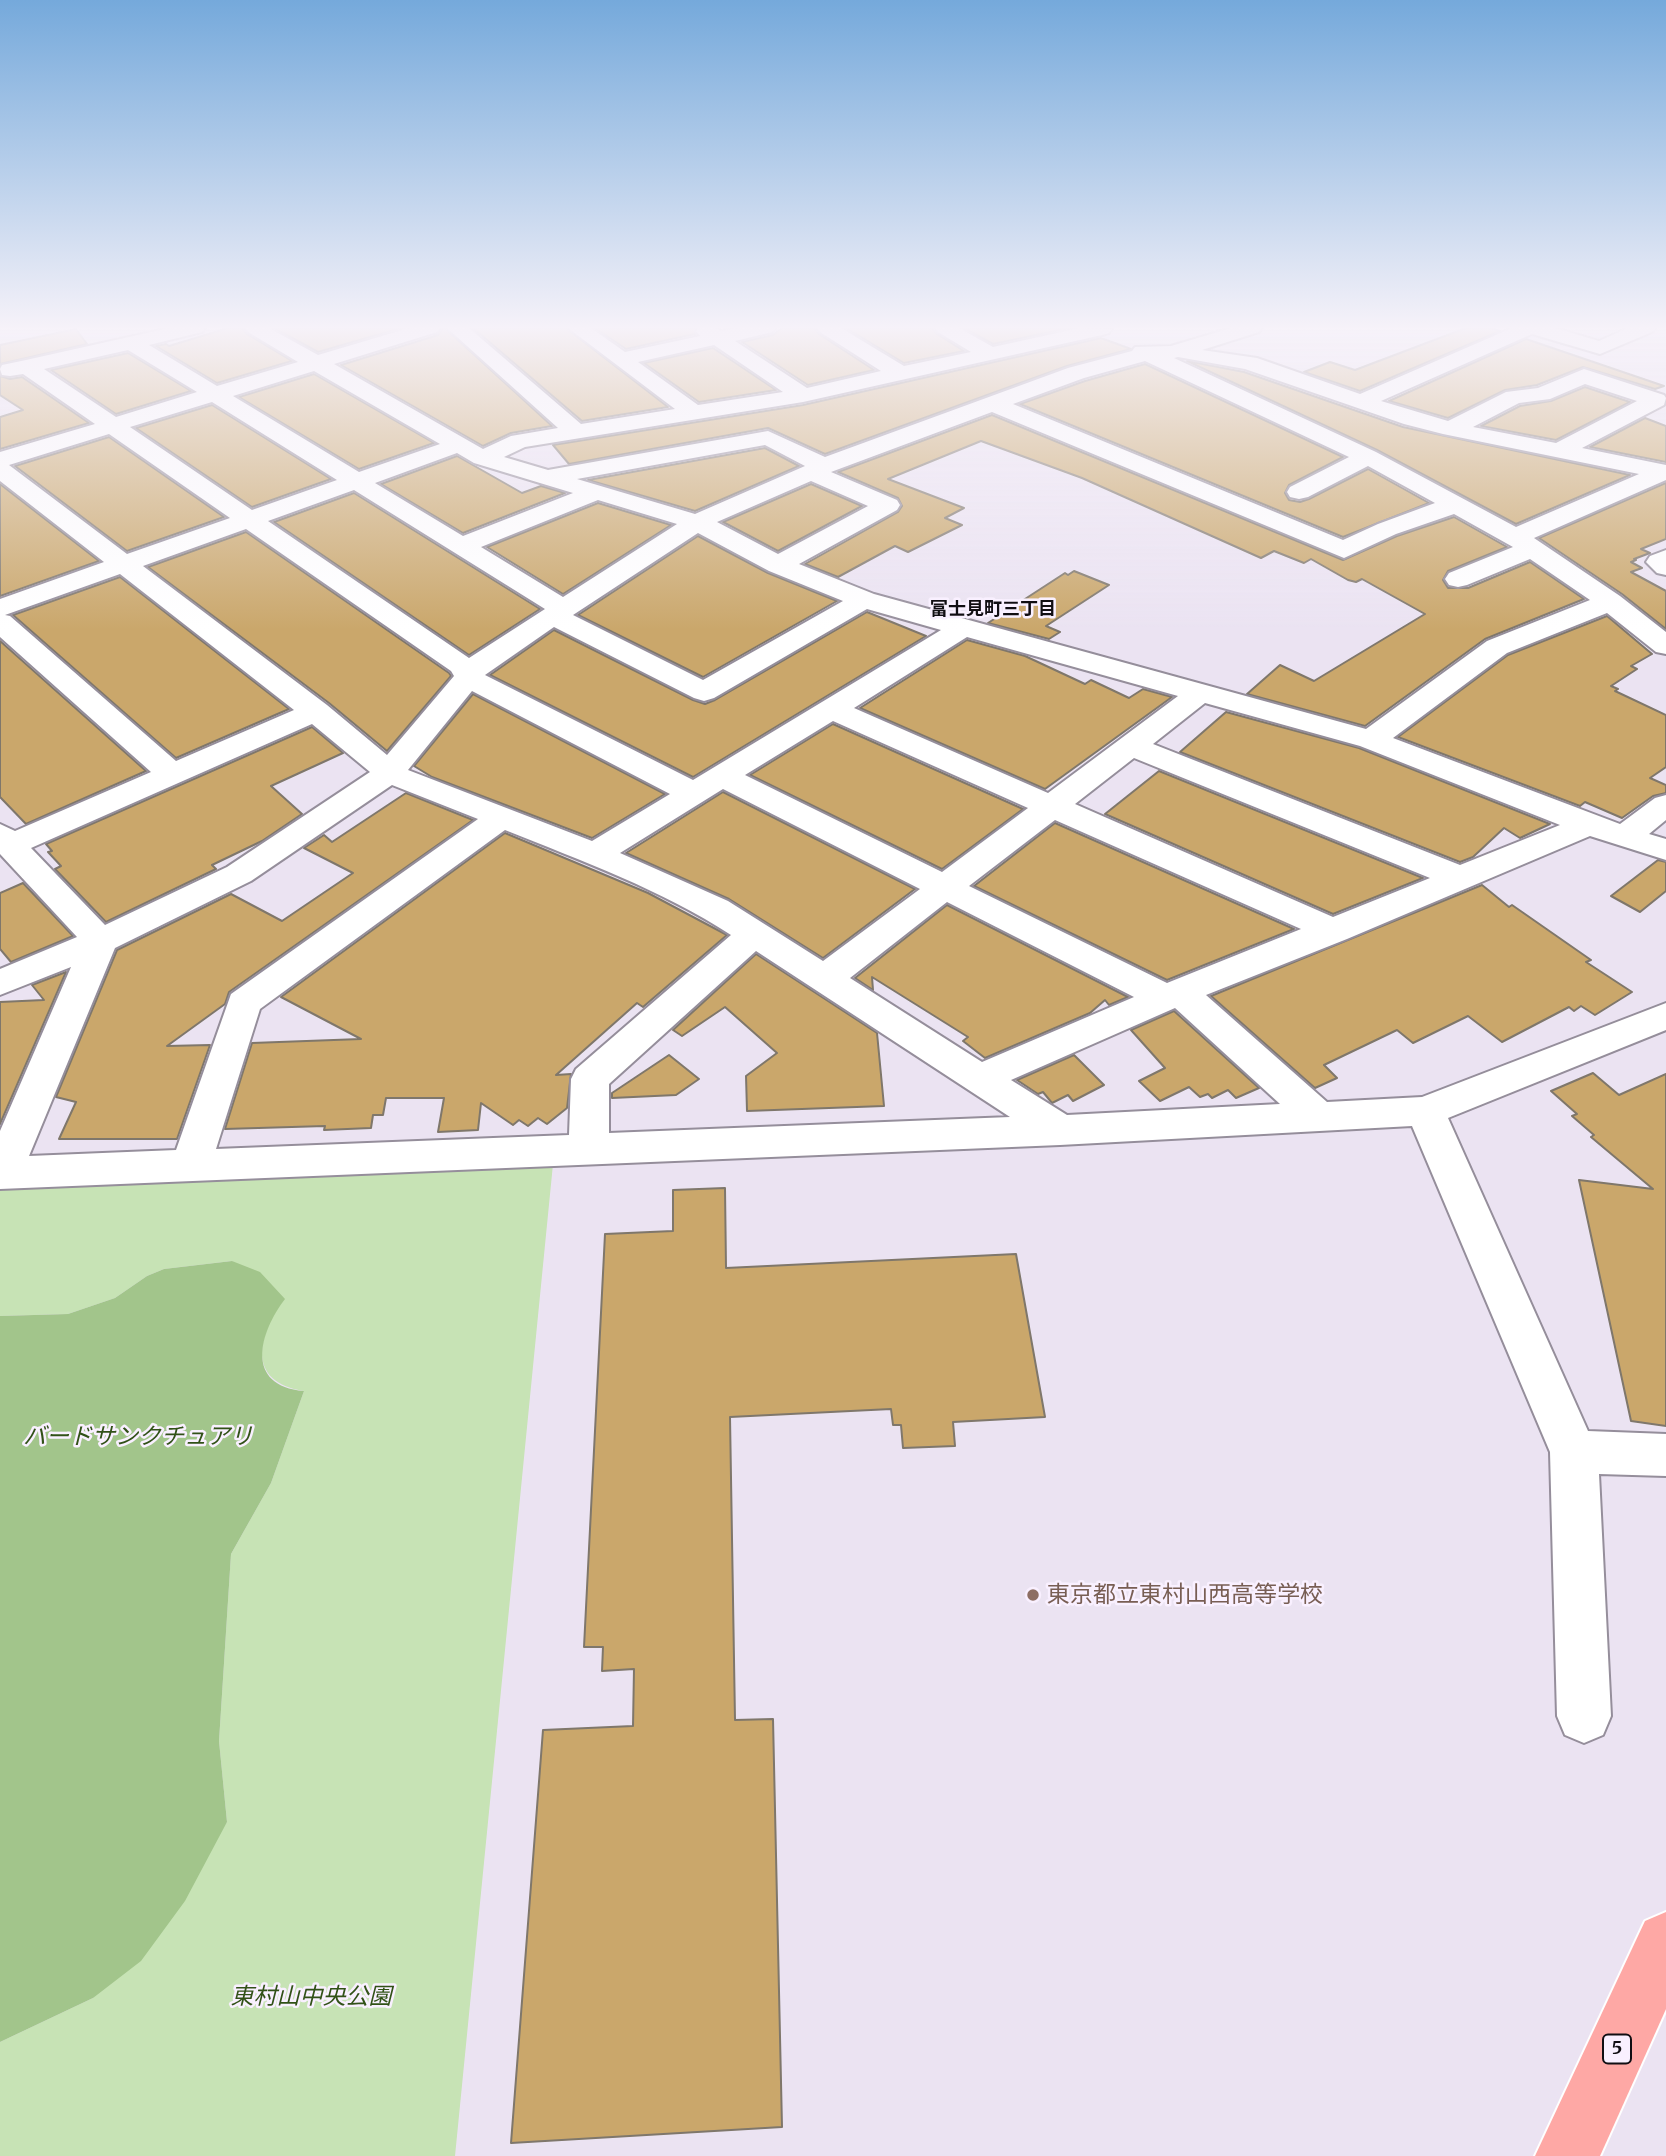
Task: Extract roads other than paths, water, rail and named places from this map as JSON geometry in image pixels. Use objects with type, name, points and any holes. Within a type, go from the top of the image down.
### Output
[{"type":"main road","name":"5","points":[[1567,2156],[1666,1942]]},
{"type":"street","points":[[0,460],[101,429]]},
{"type":"street","points":[[118,429],[462,666],[469,678],[693,793]]},
{"type":"street","points":[[270,429],[460,546],[559,612],[704,692],[864,600]]},
{"type":"street","points":[[429,429],[482,458],[696,522],[778,565],[864,600],[1371,740],[1589,825],[1666,849]]},
{"type":"street","points":[[482,458],[519,442],[592,429]]},
{"type":"street","points":[[0,983],[100,941],[239,874],[389,773],[480,663],[696,522],[818,469],[924,429]]},
{"type":"street","points":[[1053,429],[1344,550],[1387,529],[1457,504]]},
{"type":"street","points":[[1308,429],[1390,468],[1524,543],[1662,639]]},
{"type":"street","points":[[1451,429],[1665,472]]},
{"type":"street","points":[[1560,450],[1601,429]]},
{"type":"street","points":[[1390,468],[1456,430]]},
{"type":"street","points":[[546,477],[768,438],[818,469],[888,505],[778,565]]},
{"type":"street","points":[[1599,458],[1633,442]]},
{"type":"street","points":[[0,608],[458,445]]},
{"type":"street","points":[[1298,492],[1368,457]]},
{"type":"street","points":[[0,469],[316,711],[389,773],[594,854],[716,909],[1060,1130]]},
{"type":"street","points":[[1458,579],[1665,472]]},
{"type":"street","points":[[460,546],[597,492]]},
{"type":"street","points":[[1666,558],[1659,562],[1666,567]]},
{"type":"street","points":[[1371,740],[1497,647],[1609,602]]},
{"type":"street","points":[[0,622],[172,774]]},
{"type":"street","points":[[594,854],[963,628]]},
{"type":"street","points":[[824,979],[1199,694]]},
{"type":"street","points":[[831,709],[1335,930]]},
{"type":"street","points":[[100,941],[9,854],[172,774],[316,711]]},
{"type":"street","points":[[1130,746],[1461,878]]},
{"type":"street","points":[[722,776],[944,888],[1173,995],[1318,1116]]},
{"type":"street","points":[[1625,836],[1666,805]]},
{"type":"street","points":[[191,1165],[244,1003],[500,819]]},
{"type":"street","points":[[980,1078],[1173,995],[1589,825]]},
{"type":"street","points":[[589,1149],[590,1079],[754,933]]},
{"type":"street","points":[[100,941],[1,1173],[1060,1130],[1425,1111],[1666,1016]]},
{"type":"street","points":[[1425,1111],[1574,1452],[1584,1716]]},
{"type":"street","points":[[1574,1452],[1666,1455]]},
{"type":"place","name":"東京都立東村山西高等学校","points":[[1033,1595]]},
{"type":"district","name":"富士見町三丁目","points":[[993,610]]},
{"type":"park label","name":"バードサンクチュアリ","points":[[138,1437]]},
{"type":"park label","name":"東村山中央公園","points":[[311,1997]]}]
